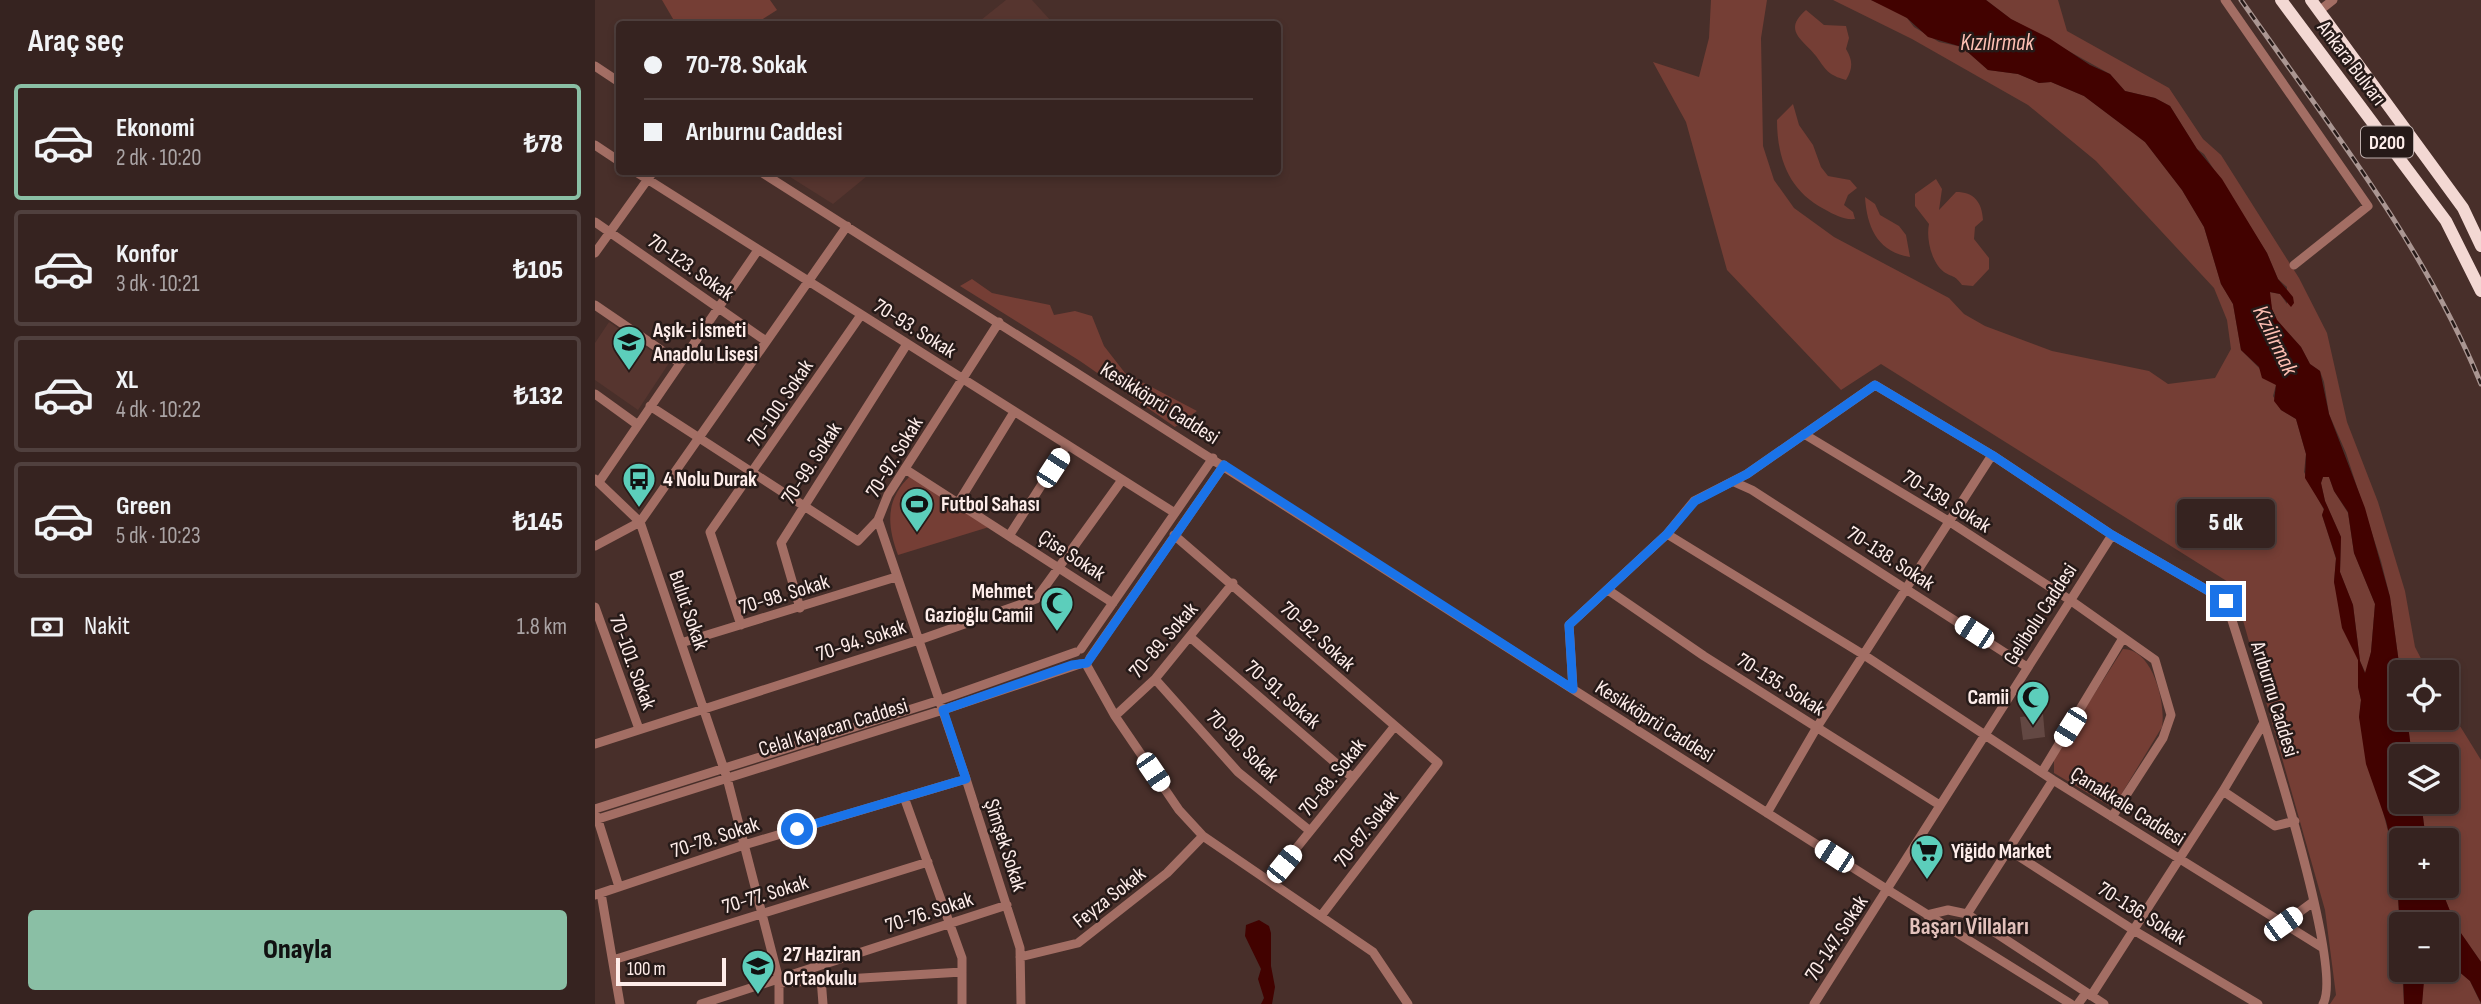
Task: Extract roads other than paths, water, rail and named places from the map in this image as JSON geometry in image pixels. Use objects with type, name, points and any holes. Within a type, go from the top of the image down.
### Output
[{"type":"highway","name":"Ankara Bulvarı","points":[[2281,0],[2446,221],[2481,291]]},
{"type":"highway","name":"Ankara Bulvarı","points":[[2315,5],[2463,208],[2481,246]]},
{"type":"street","points":[[2225,0],[2368,206],[2294,265]]},
{"type":"street","points":[[2315,5],[2333,0]]},
{"type":"street","points":[[595,66],[616,80]]},
{"type":"street","points":[[595,145],[616,159]]},
{"type":"street","points":[[595,253],[651,175]]},
{"type":"street","name":"70-93. Sokak","points":[[651,175],[807,282],[1175,513]]},
{"type":"street","name":"Kesikköprü Caddesi","points":[[766,175],[2071,1004]]},
{"type":"street","name":"70-123. Sokak","points":[[595,222],[766,341]]},
{"type":"street","points":[[595,546],[640,522],[847,226]]},
{"type":"street","points":[[597,480],[758,250]]},
{"type":"street","points":[[595,305],[680,363]]},
{"type":"street","name":"70-100. Sokak","points":[[741,625],[711,532],[861,316]]},
{"type":"street","name":"70-97. Sokak","points":[[940,701],[878,520],[888,495],[999,322]]},
{"type":"street","name":"70-99. Sokak","points":[[800,608],[781,543],[907,344]]},
{"type":"street","name":"Arıburnu Caddesi","points":[[1804,434],[1875,385],[1992,455],[2112,535],[2226,601],[2295,821],[2323,948],[2328,996],[2323,1004]]},
{"type":"street","points":[[595,394],[638,425]]},
{"type":"street","points":[[650,406],[857,541],[878,520]]},
{"type":"street","points":[[958,503],[1014,412]]},
{"type":"street","points":[[1573,689],[1569,625],[1667,534],[1695,501],[1734,482],[1804,434]]},
{"type":"street","name":"70-139. Sokak","points":[[1804,434],[1949,522],[2070,600],[2155,660],[2171,715],[2163,738],[2112,817]]},
{"type":"street","points":[[1009,536],[1067,445]]},
{"type":"street","points":[[1767,813],[1817,727],[1992,455]]},
{"type":"street","points":[[1213,458],[1079,651],[1088,652],[1085,662],[1115,716],[1179,810],[1203,836],[1373,952],[1408,1004]]},
{"type":"street","points":[[1085,662],[1224,465]]},
{"type":"street","name":"Çise Sokak","points":[[905,469],[1113,603]]},
{"type":"street","name":"Bulut Sokak","points":[[597,480],[640,522],[725,774],[779,982],[779,1004]]},
{"type":"street","name":"70-94. Sokak","points":[[595,744],[919,640],[1036,599],[1122,480]]},
{"type":"street","name":"70-138. Sokak","points":[[1734,482],[1752,490],[2027,667]]},
{"type":"street","name":"Çanakkale Caddesi","points":[[1667,534],[1864,655],[2053,780],[2323,948]]},
{"type":"street","name":"70-92. Sokak","points":[[1174,535],[1233,583],[1438,763]]},
{"type":"street","name":"Gelibolu Caddesi","points":[[1888,890],[1938,804],[2112,535]]},
{"type":"street","name":"70-98. Sokak","points":[[681,643],[896,577]]},
{"type":"street","name":"70-89. Sokak","points":[[1115,716],[1155,679],[1233,583]]},
{"type":"street","name":"70-135. Sokak","points":[[1608,590],[1683,642],[1938,804]]},
{"type":"street","name":"70-101. Sokak","points":[[595,607],[639,729]]},
{"type":"street","name":"70-91. Sokak","points":[[1190,637],[1353,778]]},
{"type":"street","points":[[2042,772],[2123,638]]},
{"type":"street","name":"Celal Kayacan Caddesi","points":[[596,815],[940,701],[1079,651]]},
{"type":"street","name":"Celal Kayacan Caddesi","points":[[725,774],[943,710],[1085,662]]},
{"type":"street","name":"70-90. Sokak","points":[[1155,679],[1238,772],[1310,831]]},
{"type":"street","name":"Şimşek Sokak","points":[[940,701],[1020,948],[1021,1004]]},
{"type":"street","points":[[2078,1004],[2091,998],[2263,724]]},
{"type":"street","name":"70-88. Sokak","points":[[1270,881],[1394,727]]},
{"type":"street","name":"70-87. Sokak","points":[[1321,916],[1438,763]]},
{"type":"street","name":"70-78. Sokak","points":[[598,894],[744,845],[966,779]]},
{"type":"street","points":[[1966,914],[2053,780]]},
{"type":"street","points":[[2223,791],[2275,826],[2295,821]]},
{"type":"street","points":[[904,797],[962,958],[962,1004]]},
{"type":"street","points":[[596,815],[619,887]]},
{"type":"street","name":"Feyza Sokak","points":[[1020,957],[1078,943],[1167,873],[1203,836]]},
{"type":"street","name":"70-136. Sokak","points":[[2009,850],[2135,931],[2258,1004]]},
{"type":"street","name":"70-77. Sokak","points":[[613,960],[928,863]]},
{"type":"street","name":"70-147. Sokak","points":[[1814,1004],[1888,890]]},
{"type":"street","points":[[598,894],[620,1004]]},
{"type":"street","points":[[2283,924],[2313,902]]},
{"type":"street","name":"70-76. Sokak","points":[[701,1004],[779,982],[1007,905]]},
{"type":"street","points":[[1927,915],[1948,910],[1966,914],[2104,1004]]},
{"type":"street","points":[[819,967],[823,1004]]},
{"type":"street","points":[[779,982],[962,972]]},
{"type":"water","name":"Kızılırmak","points":[[1871,0],[1986,0],[2011,19],[2110,74],[2125,91],[2155,98],[2170,106],[2197,149],[2222,179],[2267,253],[2278,279],[2293,297],[2294,303],[2291,307],[2280,294],[2270,292],[2272,309],[2277,320],[2301,347],[2310,364],[2320,371],[2329,414],[2365,508],[2390,597],[2399,660],[2389,660],[2389,730],[2409,730],[2410,744],[2389,744],[2389,814],[2423,814],[2424,828],[2389,828],[2389,834],[2366,764],[2359,717],[2361,700],[2358,660],[2342,628],[2334,582],[2336,558],[2322,515],[2324,509],[2305,478],[2306,454],[2296,419],[2281,410],[2274,401],[2276,385],[2262,378],[2259,367],[2241,350],[2233,304],[2221,284],[2204,227],[2182,190],[2145,142],[2084,96],[2051,82],[2039,83],[2018,74],[1988,70],[1962,47],[1928,37],[1907,18]],"holes":[[[2323,477],[2329,477],[2334,491],[2348,512],[2354,553],[2375,604],[2371,652],[2365,673],[2360,661],[2353,605],[2340,572],[2341,537],[2325,501],[2321,483]]]},
{"type":"water","name":"Kızılırmak","points":[[2398,898],[2445,898],[2450,912],[2423,912],[2399,912]]},
{"type":"water","points":[[1259,920],[1269,926],[1271,933],[1271,966],[1275,987],[1272,1004],[1261,1004],[1264,998],[1258,979],[1261,969],[1245,936],[1246,925]]},
{"type":"water","name":"Kızılırmak","points":[[2459,930],[2481,962],[2481,1003],[2470,981],[2459,972]]},
{"type":"water","points":[[2403,982],[2424,982],[2422,1004],[2404,1004]]},
{"type":"railway","points":[[2241,0],[2339,138],[2402,233],[2458,332],[2481,384]]},
{"type":"place","name":"Aşık-i İsmeti Anadolu Lisesi","points":[[629,372]]},
{"type":"place","name":"4 Nolu Durak","points":[[639,509]]},
{"type":"place","name":"Futbol Sahası","points":[[917,534]]},
{"type":"place","name":"Mehmet Gazioğlu Camii","points":[[1057,633]]},
{"type":"place","name":"Camii","points":[[2033,727]]},
{"type":"place","name":"Yiğido Market","points":[[1927,881]]},
{"type":"place","name":"27 Haziran Ortaokulu","points":[[758,996]]},
{"type":"district","name":"Başarı Villaları","points":[[1969,926]]},
{"type":"water label","name":"Kizilirmak","points":[[2276,340]]}]
